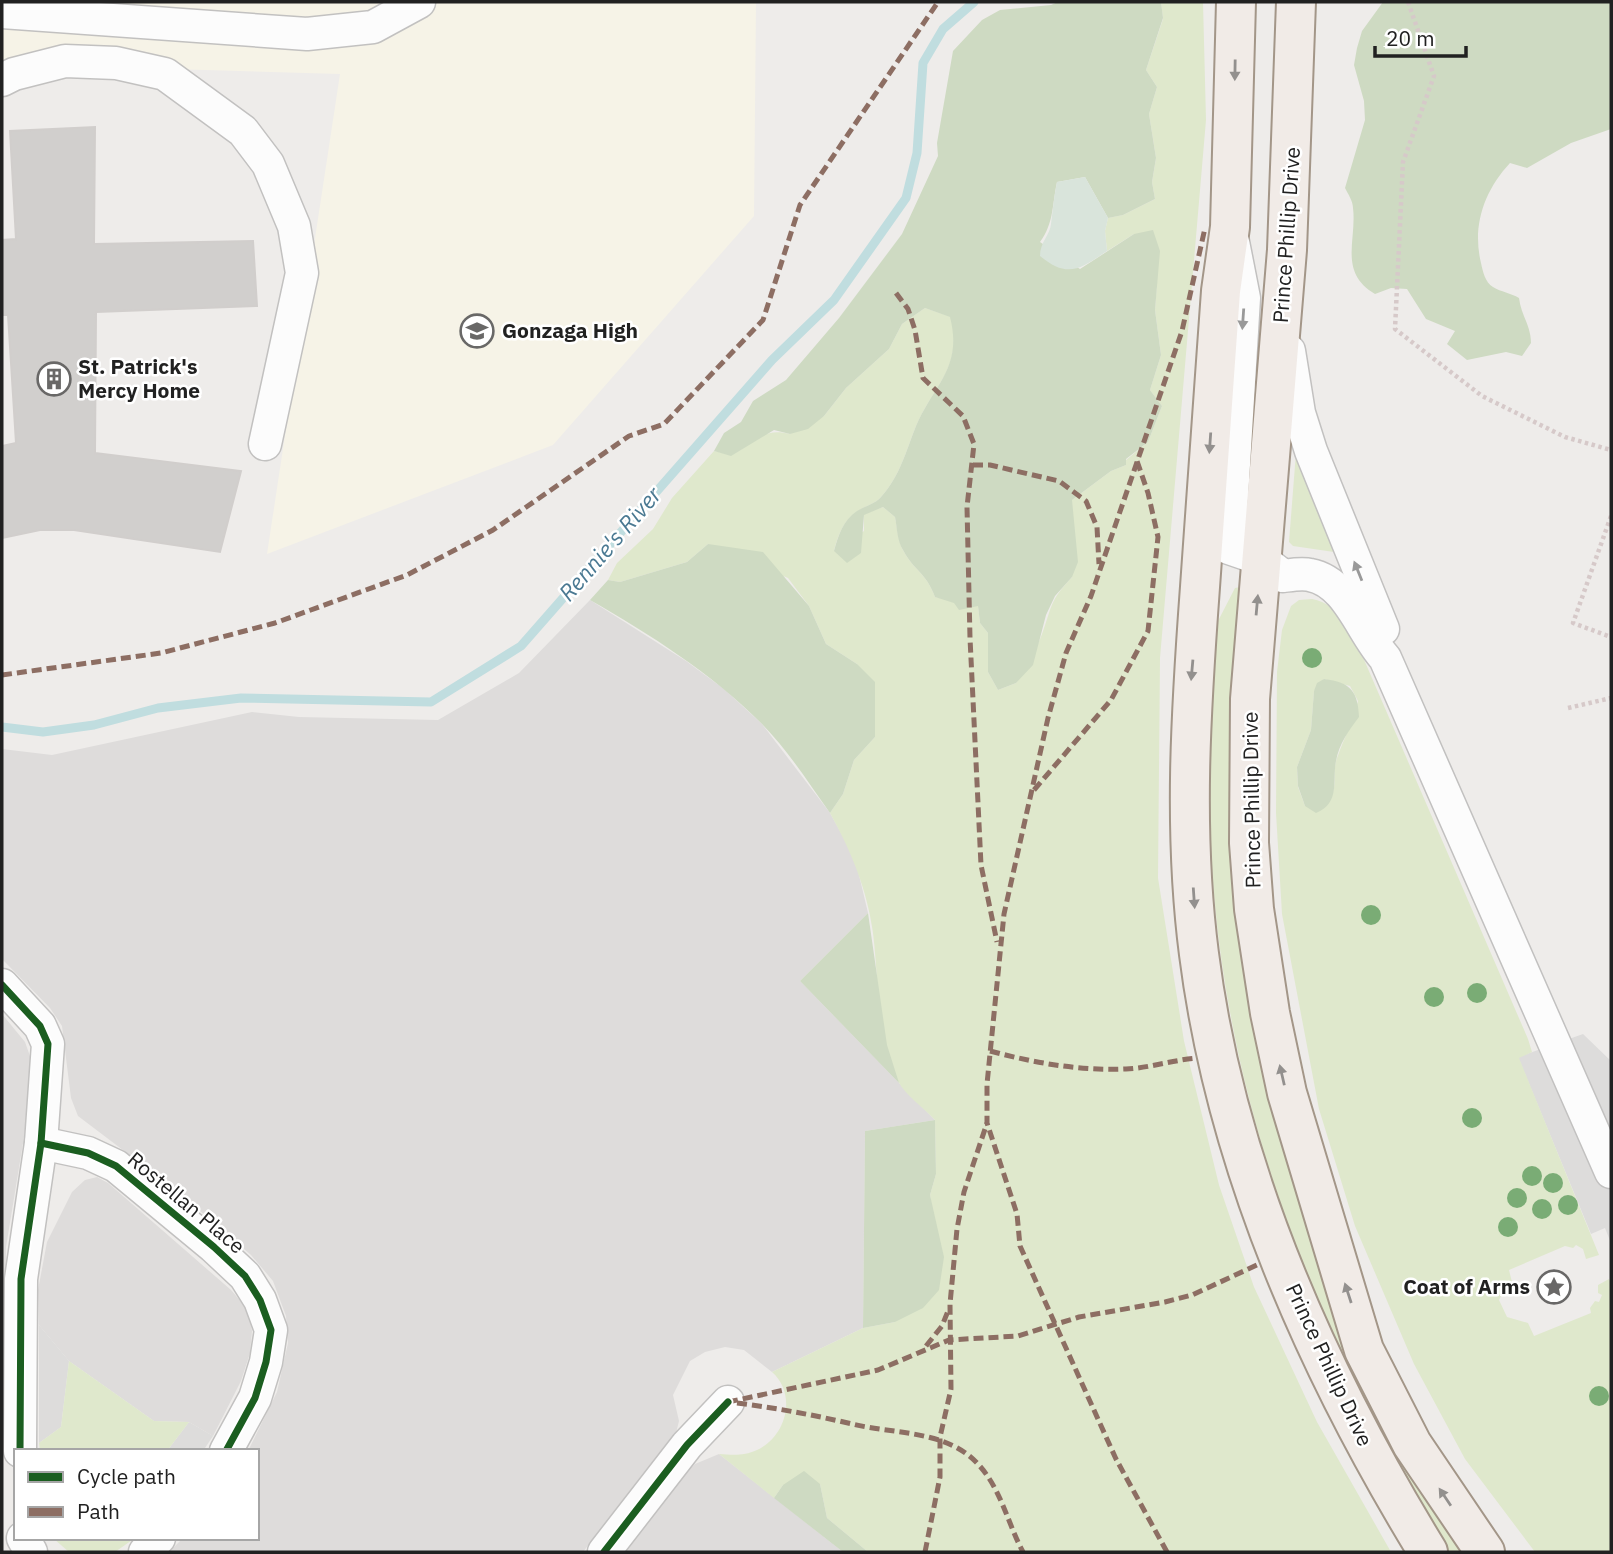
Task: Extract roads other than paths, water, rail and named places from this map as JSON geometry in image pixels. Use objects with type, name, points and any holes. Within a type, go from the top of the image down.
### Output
[{"type":"main road","name":"Prince Phillip Drive","points":[[1236,2],[1230,227],[1221,291],[1191,681],[1190,836],[1199,955],[1228,1094],[1261,1207],[1283,1267],[1306,1324],[1384,1481],[1428,1552]]},
{"type":"main road","name":"Prince Phillip Drive","points":[[1296,2],[1292,179],[1250,699],[1249,843],[1254,909],[1277,1051],[1319,1209],[1351,1299],[1364,1350],[1412,1444],[1485,1552]]},
{"type":"street","points":[[2,12],[307,34],[373,27],[419,2]]},
{"type":"street","points":[[2,80],[14,74],[65,61],[116,62],[165,74],[243,131],[268,164],[295,226],[302,273],[265,444]]},
{"type":"street","points":[[1230,227],[1244,298],[1229,548],[1261,559],[1283,576],[1310,575],[1336,587],[1370,642],[1385,658],[1611,1172]]},
{"type":"street","points":[[1282,320],[1298,413],[1323,486],[1387,636],[1385,658]]},
{"type":"street","points":[[2,985],[40,1026],[48,1044],[41,1143],[21,1279],[20,1449]]},
{"type":"street","name":"Rostellan Place","points":[[41,1143],[88,1153],[116,1166],[214,1247],[245,1276],[260,1300],[271,1329],[266,1362],[255,1398],[227,1449]]},
{"type":"street","points":[[604,1552],[687,1445],[729,1402]]},
{"type":"waterway","name":"Rennie's River","points":[[2,727],[43,732],[94,725],[158,708],[241,698],[431,702],[521,646],[772,360],[834,300],[906,198],[917,153],[923,63],[943,29],[974,2]]},
{"type":"place","name":"Gonzaga High","points":[[477,331]]},
{"type":"place","name":"St. Patrick's Mercy Home","points":[[54,379]]},
{"type":"place","name":"Coat of Arms","points":[[1554,1287]]}]
